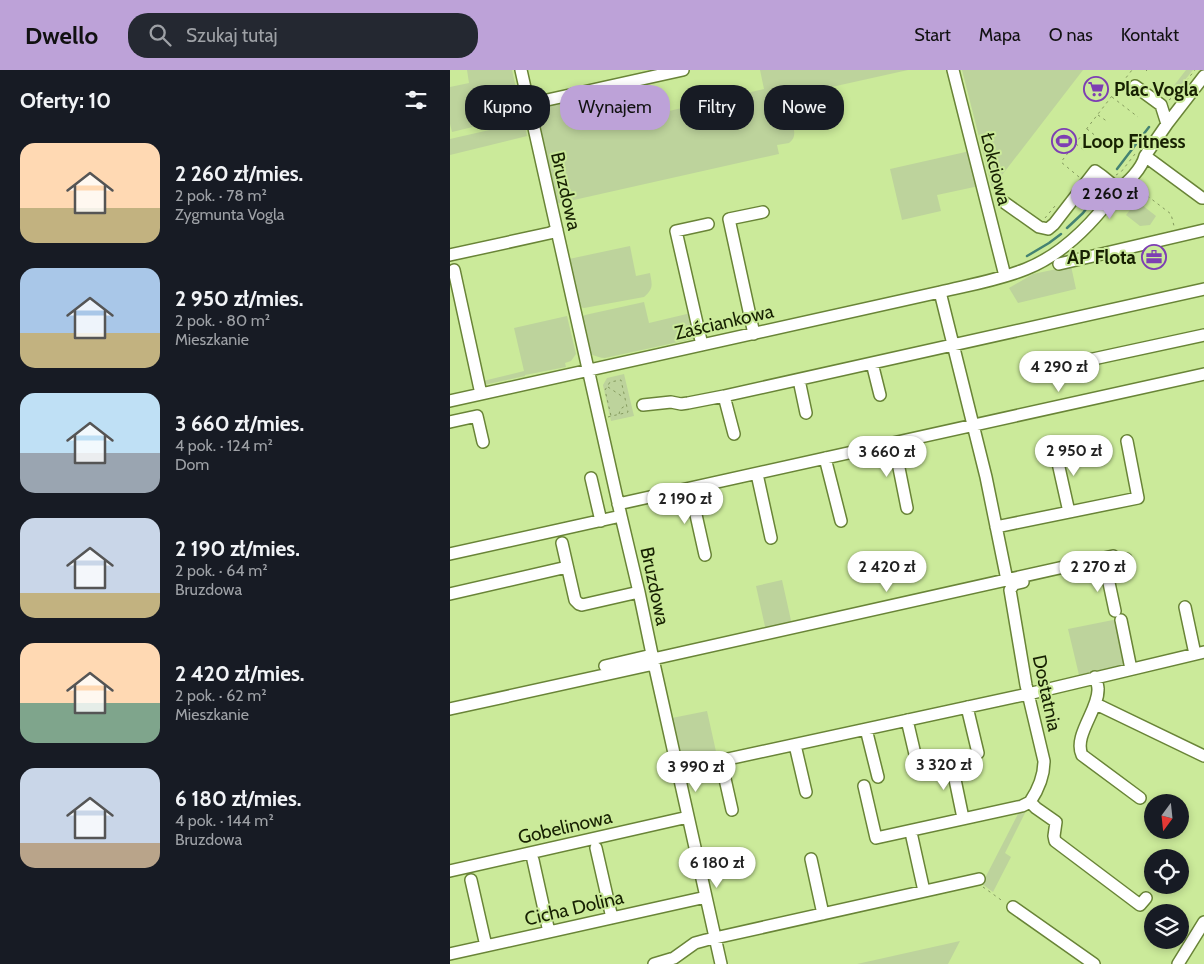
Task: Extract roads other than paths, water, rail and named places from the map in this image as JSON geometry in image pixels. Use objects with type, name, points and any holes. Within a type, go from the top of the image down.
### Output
[{"type":"street","name":"Bruzdowa","points":[[521,70],[525,85]]},
{"type":"street","points":[[550,99],[684,70]]},
{"type":"street","name":"Łokciowa","points":[[953,70],[1005,276]]},
{"type":"street","name":"Zaściankowa","points":[[450,401],[940,292],[1005,276],[1025,269],[1045,260],[1080,233],[1118,190],[1119,180],[1134,162],[1145,156],[1204,76]]},
{"type":"street","points":[[1135,86],[1163,102],[1183,102]]},
{"type":"street","points":[[1163,102],[1167,124]]},
{"type":"street","name":"Bruzdowa","points":[[535,130],[721,964]]},
{"type":"street","points":[[1145,156],[1204,198]]},
{"type":"street","points":[[1005,203],[1039,227],[1048,228],[1054,224],[1095,171],[1118,190]]},
{"type":"street","points":[[754,334],[729,219],[763,212]]},
{"type":"street","points":[[702,345],[676,231],[708,224]]},
{"type":"street","points":[[450,255],[557,230]]},
{"type":"street","points":[[1059,264],[1204,230]]},
{"type":"street","points":[[454,270],[481,394]]},
{"type":"street","points":[[643,405],[671,402],[682,404],[724,396],[1204,289]]},
{"type":"street","name":"Dostatnia","points":[[940,292],[986,476],[1009,584],[1028,694],[1044,761],[1043,773],[1030,802]]},
{"type":"street","points":[[1070,364],[1204,335]]},
{"type":"street","points":[[872,363],[880,395]]},
{"type":"street","points":[[618,504],[1204,374]]},
{"type":"street","points":[[799,380],[806,413]]},
{"type":"street","points":[[724,396],[734,434]]},
{"type":"street","points":[[450,422],[477,416],[483,442]]},
{"type":"street","points":[[996,527],[1138,498],[1127,441]]},
{"type":"street","points":[[894,443],[907,508]]},
{"type":"street","points":[[1056,454],[1069,512]]},
{"type":"street","points":[[825,458],[841,521]]},
{"type":"street","points":[[757,474],[772,538]]},
{"type":"street","points":[[591,478],[601,521]]},
{"type":"street","points":[[690,488],[705,555]]},
{"type":"street","points":[[450,554],[621,516]]},
{"type":"street","points":[[562,544],[575,600],[579,604],[582,605],[639,592]]},
{"type":"street","points":[[450,702],[1009,584],[1109,560],[1126,559],[1127,565]]},
{"type":"street","points":[[1109,560],[1118,616],[1131,669]]},
{"type":"street","points":[[450,594],[567,567]]},
{"type":"street","points":[[677,770],[1028,694],[1200,653],[1185,606]]},
{"type":"street","points":[[450,709],[653,659]]},
{"type":"street","points":[[1096,677],[1098,688],[1096,704],[1082,734],[1080,751],[1082,755],[1140,798]]},
{"type":"street","points":[[1096,704],[1204,756]]},
{"type":"street","points":[[967,707],[978,753]]},
{"type":"street","points":[[907,720],[918,767]]},
{"type":"street","points":[[866,729],[878,777]]},
{"type":"street","points":[[795,745],[806,792]]},
{"type":"street","points":[[721,761],[732,810]]},
{"type":"street","points":[[952,765],[964,818]]},
{"type":"street","points":[[864,786],[876,838],[1022,806],[1030,802],[1056,822],[1055,841],[1140,904],[1146,898]]},
{"type":"street","name":"Gobelinowa","points":[[450,871],[688,817]]},
{"type":"street","points":[[912,837],[924,891]]},
{"type":"street","points":[[596,848],[612,918]]},
{"type":"street","points":[[811,859],[823,914]]},
{"type":"street","points":[[532,860],[549,932]]},
{"type":"street","points":[[654,964],[674,958],[695,943],[715,937],[977,879]]},
{"type":"street","points":[[471,880],[486,946]]},
{"type":"street","name":"Cicha Dolina","points":[[450,954],[706,897]]},
{"type":"street","points":[[1013,907],[1094,964]]},
{"type":"street","points":[[1178,964],[1204,922]]},
{"type":"waterway","points":[[1117,169],[1149,127]]},
{"type":"waterway","points":[[1067,228],[1083,213],[1097,194]]},
{"type":"waterway","points":[[1027,256],[1061,234]]},
{"type":"place","name":"Plac Vogla","points":[[1096,89]]},
{"type":"place","name":"Loop Fitness","points":[[1064,141]]},
{"type":"place","name":"AP Flota","points":[[1154,257]]}]
